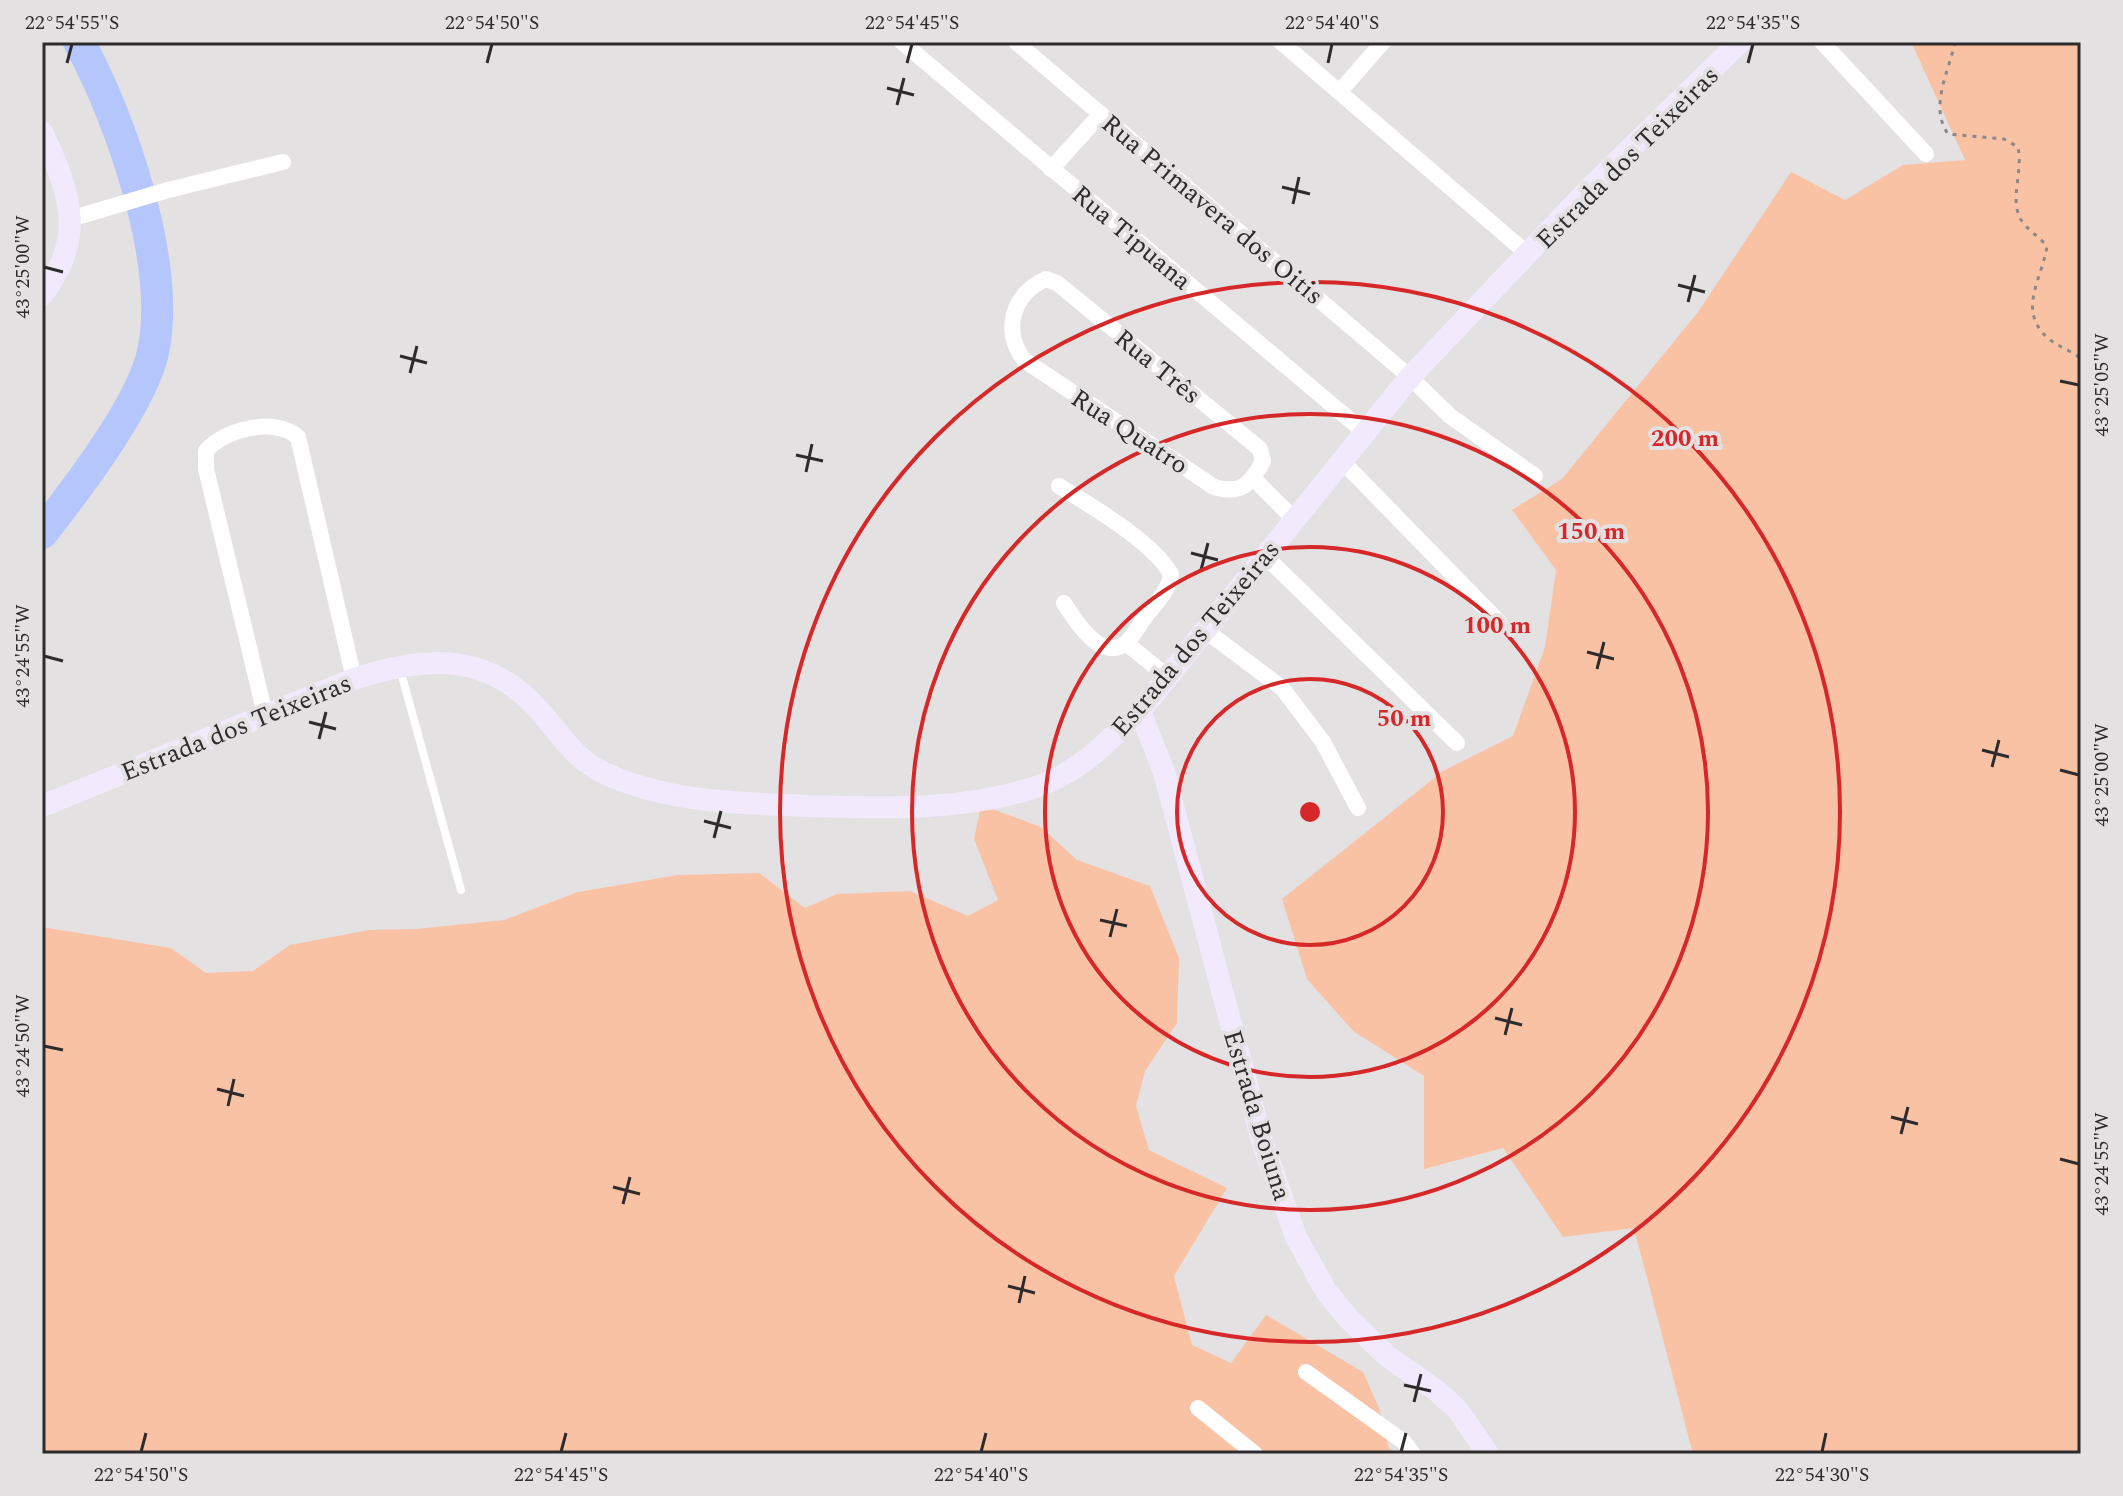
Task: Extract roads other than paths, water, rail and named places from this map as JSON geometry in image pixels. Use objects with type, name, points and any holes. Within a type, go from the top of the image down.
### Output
[{"type":"street","name":"Rua Tipuana","points":[[902,42],[1363,431]]},
{"type":"street","name":"Rua Primavera dos Oitis","points":[[1016,42],[1410,377],[1450,416],[1535,476]]},
{"type":"street","points":[[1281,42],[1341,90],[1529,255]]},
{"type":"street","points":[[1341,90],[1383,42]]},
{"type":"street","name":"Estrada dos Teixeiras","points":[[42,806],[354,679],[399,664],[431,662],[467,666],[503,680],[537,707],[572,752],[601,771],[653,791],[723,801],[878,808],[939,807],[1035,788],[1071,771],[1103,747],[1140,711],[1363,431],[1410,377],[1588,190],[1740,42]]},
{"type":"street","points":[[1822,42],[1926,154]]},
{"type":"street","points":[[1051,169],[1101,114]]},
{"type":"street","points":[[42,132],[63,177],[70,219],[68,254],[58,276],[42,295]]},
{"type":"street","points":[[70,219],[168,190],[283,162]]},
{"type":"street","name":"Rua Três","points":[[1024,360],[1013,346],[1011,320],[1018,303],[1034,284],[1046,279],[1057,283],[1260,449],[1263,461],[1247,484]]},
{"type":"street","name":"Rua Quatro","points":[[1024,360],[1214,487],[1230,491],[1247,484]]},
{"type":"street","points":[[265,714],[206,469],[206,451],[217,438],[261,427],[287,430],[298,437],[354,679]]},
{"type":"street","points":[[1341,460],[1499,622]]},
{"type":"street","points":[[1247,484],[1294,519]]},
{"type":"street","points":[[1059,486],[1107,518],[1164,563],[1171,574],[1165,592],[1126,643],[1115,648],[1100,644],[1081,628],[1064,603]]},
{"type":"street","points":[[1265,556],[1457,743]]},
{"type":"street","points":[[1206,631],[1282,688],[1323,742],[1358,808]]},
{"type":"street","points":[[1126,643],[1168,677]]},
{"type":"street","name":"Estrada Boiuna","points":[[1140,711],[1164,772],[1262,1141],[1296,1237],[1326,1291],[1348,1318],[1387,1356],[1458,1410],[1488,1454]]},
{"type":"street","points":[[1306,1372],[1404,1442],[1413,1454]]},
{"type":"street","points":[[1198,1408],[1255,1454]]},
{"type":"lane","points":[[399,664],[461,890]]},
{"type":"waterway","points":[[42,533],[106,446],[136,396],[153,352],[157,317],[149,236],[139,193],[111,110],[79,42]]}]
